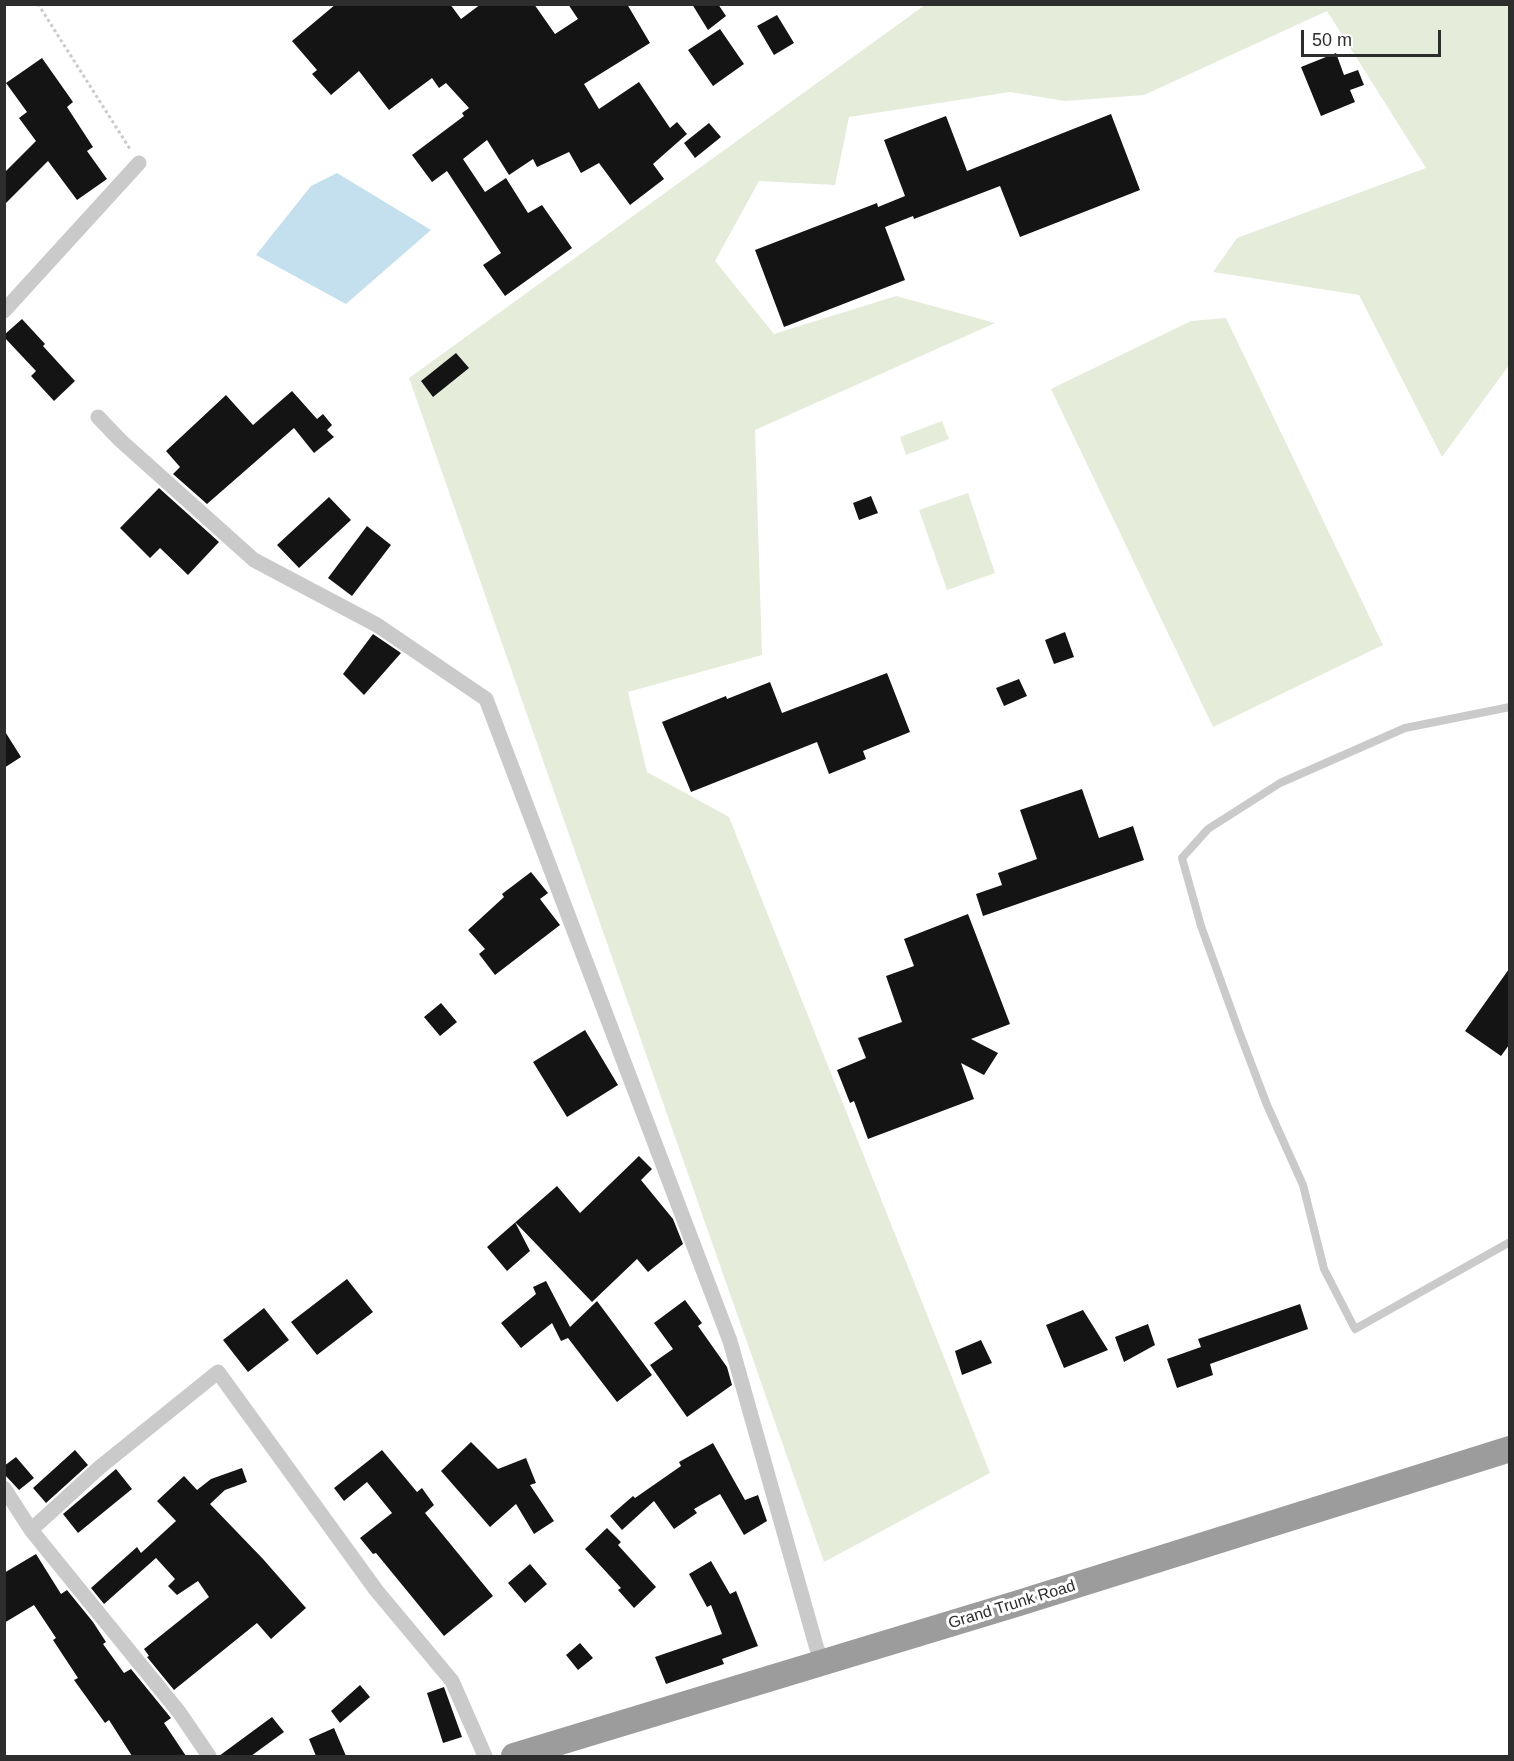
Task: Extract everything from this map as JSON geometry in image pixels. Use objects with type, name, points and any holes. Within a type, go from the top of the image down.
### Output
[{"type":"highway","name":"Grand Trunk Road","points":[[514,1756],[1509,1449]]},
{"type":"street","points":[[4,311],[139,163]]},
{"type":"street","points":[[98,417],[120,441],[254,560],[377,625],[486,699],[730,1341],[818,1649],[824,1662]]},
{"type":"street","points":[[31,1530],[100,1467],[218,1372],[376,1590],[452,1682],[485,1756]]},
{"type":"street","points":[[4,1488],[31,1530],[178,1712],[209,1756]]},
{"type":"lane","points":[[1509,707],[1405,728],[1280,783],[1208,829],[1182,858],[1201,926],[1240,1034],[1267,1106],[1303,1185],[1324,1269],[1355,1329],[1509,1242]]},
{"type":"path","points":[[38,4],[139,163]]},
{"type":"green space","points":[[925,5],[1509,5],[1509,365],[1442,457],[1359,295],[1213,272],[1237,238],[1426,168],[1327,11],[1144,95],[1065,101],[1010,92],[849,117],[835,185],[759,181],[715,261],[774,334],[896,296],[995,323],[755,430],[762,655],[628,692],[647,772],[729,817],[990,1473],[824,1562],[409,378]]},
{"type":"green space","points":[[1226,318],[1383,645],[1213,727],[1051,389],[1191,321]]},
{"type":"green space","points":[[942,421],[949,439],[906,455],[900,437]]},
{"type":"green space","points":[[968,493],[995,573],[947,590],[919,510]]},
{"type":"water","points":[[337,173],[431,230],[346,304],[256,255],[311,186]]},
{"type":"building","points":[[336,4],[450,4],[461,19],[481,4],[534,4],[555,34],[578,19],[568,4],[627,4],[650,43],[584,84],[599,109],[639,82],[670,128],[677,122],[687,134],[653,164],[664,179],[630,205],[599,163],[581,173],[569,152],[537,167],[533,159],[509,175],[487,140],[463,159],[485,192],[506,178],[528,213],[542,205],[572,248],[505,296],[483,265],[501,253],[447,171],[432,182],[412,155],[464,116],[462,113],[469,108],[446,83],[439,88],[432,78],[389,110],[359,71],[331,95],[312,74],[317,70],[292,41]]},
{"type":"building","points":[[692,4],[718,4],[726,16],[708,30]]},
{"type":"building","points":[[777,15],[794,43],[774,55],[757,26]]},
{"type":"building","points":[[720,29],[744,64],[713,86],[688,50]]},
{"type":"building","points":[[1336,53],[1344,75],[1358,70],[1364,85],[1350,90],[1355,102],[1321,116],[1301,67]]},
{"type":"building","points":[[42,58],[73,102],[67,107],[93,147],[87,151],[107,179],[77,200],[48,161],[4,205],[4,173],[36,141],[19,118],[27,112],[6,83]]},
{"type":"building","points":[[1111,114],[1140,190],[1020,237],[1000,186],[914,219],[913,216],[885,227],[905,280],[784,327],[755,250],[877,203],[878,207],[905,196],[884,140],[946,116],[967,171]]},
{"type":"building","points":[[709,123],[721,137],[695,158],[684,143]]},
{"type":"building","points":[[22,319],[75,381],[54,401],[31,376],[36,371],[4,337]]},
{"type":"building","points":[[456,353],[469,368],[433,397],[421,381]]},
{"type":"building","points":[[292,391],[317,419],[323,414],[332,425],[327,430],[334,437],[314,453],[294,428],[207,504],[173,474],[180,467],[166,451],[226,395],[253,425]]},
{"type":"building","points":[[159,488],[219,542],[188,575],[160,548],[150,558],[120,528]]},
{"type":"building","points":[[871,496],[878,513],[859,520],[853,503]]},
{"type":"building","points":[[329,497],[351,520],[299,568],[277,545]]},
{"type":"building","points":[[367,526],[391,545],[352,596],[328,578]]},
{"type":"building","points":[[1065,632],[1074,657],[1054,664],[1045,640]]},
{"type":"building","points":[[373,634],[401,653],[364,695],[343,674]]},
{"type":"building","points":[[887,673],[910,732],[863,751],[866,759],[829,774],[817,742],[691,792],[662,722],[726,696],[727,699],[770,682],[782,713]]},
{"type":"building","points":[[1019,679],[1027,696],[1004,706],[996,688]]},
{"type":"building","points":[[4,730],[21,757],[4,768]]},
{"type":"building","points":[[1082,789],[1099,838],[1133,826],[1144,860],[983,916],[976,894],[1002,885],[998,873],[1037,859],[1020,810]]},
{"type":"building","points":[[531,872],[548,893],[540,899],[560,925],[495,975],[479,954],[485,949],[468,930],[504,897],[502,894]]},
{"type":"building","points":[[968,914],[1010,1024],[971,1039],[998,1053],[984,1075],[961,1063],[974,1099],[868,1139],[854,1101],[850,1103],[837,1070],[866,1058],[858,1038],[902,1022],[886,976],[914,966],[904,939]]},
{"type":"building","points":[[1509,969],[1509,1045],[1501,1056],[1465,1031]]},
{"type":"building","points":[[441,1003],[457,1022],[440,1036],[424,1017]]},
{"type":"building","points":[[585,1030],[618,1085],[567,1117],[533,1062]]},
{"type":"building","points":[[639,1156],[652,1169],[641,1180],[673,1219],[683,1244],[648,1272],[637,1259],[592,1302],[515,1222],[557,1186],[580,1213]]},
{"type":"building","points":[[515,1222],[530,1251],[507,1271],[487,1247]]},
{"type":"building","points":[[347,1279],[373,1312],[317,1355],[291,1322]]},
{"type":"building","points":[[546,1281],[570,1327],[597,1301],[652,1375],[617,1402],[568,1338],[561,1341],[552,1323],[521,1348],[501,1323],[536,1294],[533,1287]]},
{"type":"building","points":[[685,1300],[702,1323],[698,1326],[727,1367],[732,1385],[687,1417],[650,1365],[673,1349],[654,1323]]},
{"type":"building","points":[[1300,1304],[1308,1329],[1210,1364],[1213,1375],[1177,1388],[1167,1359],[1201,1347],[1198,1339]]},
{"type":"building","points":[[264,1308],[289,1340],[248,1372],[223,1340]]},
{"type":"building","points":[[1083,1310],[1108,1350],[1064,1368],[1046,1325]]},
{"type":"building","points":[[1148,1324],[1155,1345],[1124,1362],[1115,1337]]},
{"type":"building","points":[[981,1340],[992,1363],[962,1375],[955,1351]]},
{"type":"building","points":[[471,1442],[498,1469],[526,1458],[536,1483],[530,1485],[554,1521],[534,1534],[516,1504],[490,1527],[441,1471]]},
{"type":"building","points":[[713,1443],[745,1500],[758,1495],[767,1521],[744,1535],[720,1494],[694,1509],[697,1513],[674,1529],[654,1501],[622,1530],[610,1516],[633,1496],[635,1498],[681,1466],[679,1462]]},
{"type":"building","points":[[75,1450],[88,1465],[46,1503],[33,1488]]},
{"type":"building","points":[[382,1450],[417,1492],[422,1488],[434,1505],[425,1513],[493,1596],[444,1636],[376,1553],[373,1554],[360,1538],[392,1513],[367,1482],[344,1501],[334,1488]]},
{"type":"building","points":[[16,1457],[34,1478],[19,1490],[4,1474],[4,1466]]},
{"type":"building","points":[[242,1468],[247,1482],[225,1490],[210,1504],[306,1608],[271,1639],[257,1623],[174,1690],[147,1657],[149,1656],[144,1649],[209,1597],[198,1581],[177,1595],[168,1586],[175,1579],[156,1558],[104,1604],[91,1588],[137,1547],[141,1553],[176,1521],[157,1501],[184,1476],[197,1490],[211,1479]]},
{"type":"building","points":[[116,1469],[132,1489],[78,1533],[63,1514]]},
{"type":"building","points":[[607,1528],[621,1542],[618,1545],[656,1587],[634,1608],[618,1590],[621,1588],[585,1549]]},
{"type":"building","points":[[36,1554],[61,1594],[67,1590],[93,1622],[106,1642],[103,1644],[124,1673],[131,1669],[171,1718],[164,1723],[186,1756],[132,1756],[109,1720],[105,1723],[74,1680],[78,1678],[53,1640],[56,1638],[34,1605],[4,1623],[4,1573]]},
{"type":"building","points":[[711,1561],[730,1594],[736,1591],[758,1646],[722,1659],[724,1664],[666,1684],[655,1657],[722,1634],[711,1605],[707,1607],[689,1574]]},
{"type":"building","points":[[530,1564],[547,1584],[525,1603],[508,1583]]},
{"type":"building","points":[[580,1643],[593,1658],[578,1670],[566,1655]]},
{"type":"building","points":[[360,1685],[370,1697],[340,1723],[331,1711]]},
{"type":"building","points":[[444,1687],[462,1737],[443,1743],[427,1693]]},
{"type":"building","points":[[272,1717],[284,1732],[251,1756],[219,1756]]},
{"type":"building","points":[[334,1728],[346,1756],[316,1756],[309,1739]]}]
